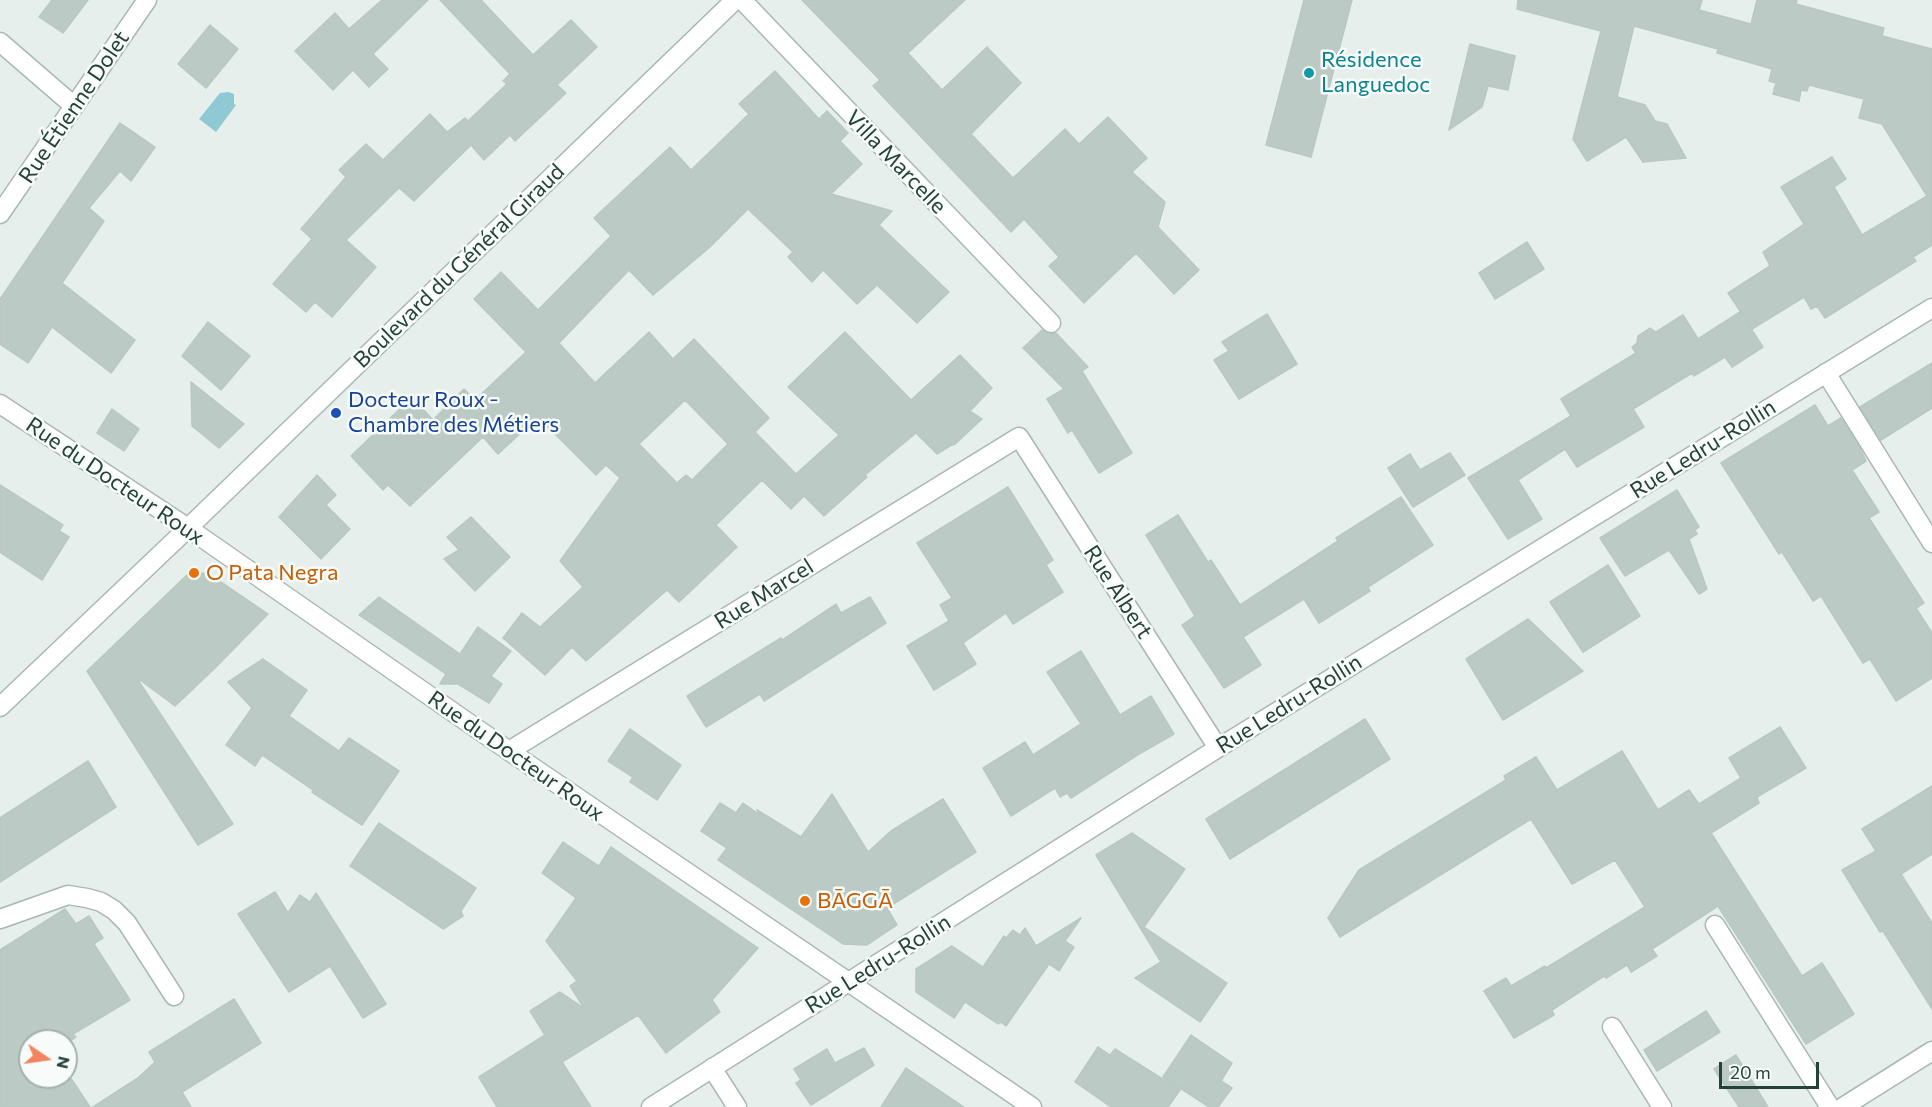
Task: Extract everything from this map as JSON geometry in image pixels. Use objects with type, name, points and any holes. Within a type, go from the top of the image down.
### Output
[{"type":"street","name":"Rue Étienne Dolet","points":[[0,214],[147,0]]},
{"type":"street","name":"Boulevard du Général Giraud","points":[[0,707],[735,0]]},
{"type":"street","name":"Villa Marcelle","points":[[742,0],[1051,323]]},
{"type":"street","points":[[0,42],[74,106]]},
{"type":"street","name":"Rue Ledru-Rollin","points":[[651,1107],[1218,748],[1932,308]]},
{"type":"street","points":[[1826,373],[1932,543]]},
{"type":"street","name":"Rue du Docteur Roux","points":[[0,404],[188,528],[509,752],[1032,1107]]},
{"type":"street","name":"Rue Albert","points":[[1019,437],[1218,748]]},
{"type":"street","name":"Rue Marcel","points":[[509,752],[1019,437]]},
{"type":"street","points":[[0,919],[68,895],[101,902],[114,910],[127,923],[174,996]]},
{"type":"street","points":[[1715,924],[1830,1107]]},
{"type":"street","points":[[1612,1028],[1662,1107]]},
{"type":"street","points":[[1843,1107],[1932,1051]]},
{"type":"street","points":[[712,1068],[737,1107]]},
{"type":"water","points":[[220,93],[234,94],[236,105],[216,132],[199,119]]},
{"type":"building","points":[[52,0],[88,0],[63,33],[39,17]]},
{"type":"building","points":[[382,0],[428,0],[373,54],[388,69],[369,87],[353,70],[333,90],[295,51],[335,13],[349,29]]},
{"type":"building","points":[[440,0],[481,0],[533,55],[571,20],[597,47],[557,85],[566,93],[515,141],[510,135],[484,160],[471,145],[414,201],[399,188],[346,240],[376,267],[332,317],[315,302],[306,312],[273,284],[312,239],[301,229],[346,177],[339,170],[366,144],[383,160],[430,114],[447,132],[465,118],[468,121],[507,84],[503,81],[510,74]]},
{"type":"building","points":[[802,0],[965,0],[908,53],[942,90],[987,47],[1021,83],[971,134],[1013,178],[1065,129],[1079,144],[1108,117],[1147,158],[1132,172],[1165,202],[1158,227],[1199,270],[1174,294],[1136,253],[1084,303],[1049,266],[1059,257],[1024,219],[1011,232],[873,86],[880,80]]},
{"type":"building","name":"Résidence Languedoc","points":[[1304,0],[1352,0],[1311,157],[1266,145]]},
{"type":"building","points":[[1518,0],[1702,0],[1699,10],[1751,24],[1757,0],[1797,0],[1796,4],[1884,28],[1882,36],[1932,49],[1932,245],[1913,257],[1916,261],[1825,318],[1817,306],[1811,309],[1804,297],[1752,329],[1728,293],[1770,266],[1763,252],[1804,224],[1781,187],[1832,157],[1846,179],[1834,187],[1862,235],[1927,196],[1882,124],[1859,118],[1864,99],[1809,85],[1807,91],[1801,90],[1799,101],[1773,94],[1776,83],[1769,81],[1772,69],[1717,53],[1718,49],[1634,26],[1617,97],[1645,105],[1655,121],[1667,124],[1686,158],[1643,162],[1626,137],[1587,161],[1573,139],[1601,31],[1517,9]]},
{"type":"building","points":[[210,25],[238,49],[206,88],[178,64]]},
{"type":"building","points":[[1470,44],[1515,56],[1508,90],[1488,86],[1482,107],[1449,130]]},
{"type":"building","points":[[775,71],[819,119],[827,111],[848,133],[840,141],[862,164],[831,194],[892,211],[879,225],[949,292],[917,323],[877,285],[857,304],[823,270],[812,282],[788,257],[793,252],[748,209],[710,247],[653,295],[629,270],[559,343],[595,383],[649,332],[673,359],[694,339],[769,418],[755,432],[796,474],[839,435],[788,387],[845,332],[911,400],[960,355],[992,388],[970,411],[982,419],[954,445],[937,454],[916,433],[865,475],[867,477],[824,516],[804,496],[791,509],[762,480],[716,525],[737,547],[679,602],[667,590],[586,661],[572,647],[545,675],[503,638],[522,613],[540,627],[583,587],[560,561],[620,478],[606,465],[596,475],[538,417],[498,454],[483,437],[410,506],[388,485],[383,490],[351,456],[412,397],[433,420],[464,389],[475,400],[526,352],[474,299],[501,272],[538,310],[611,236],[594,218],[670,147],[691,170],[749,114],[739,104]],"holes":[[[685,400],[728,444],[692,480],[686,475],[677,483],[639,444]]]},
{"type":"building","points":[[120,123],[155,147],[131,181],[120,171],[89,208],[104,221],[62,283],[135,340],[111,373],[52,327],[28,363],[0,344],[0,299]]},
{"type":"building","points":[[1527,242],[1544,269],[1495,299],[1479,273]]},
{"type":"building","points":[[1740,312],[1763,347],[1732,367],[1725,357],[1694,376],[1692,373],[1633,409],[1644,427],[1577,467],[1565,449],[1518,480],[1542,519],[1508,539],[1468,478],[1571,416],[1561,399],[1636,353],[1632,347],[1637,343],[1638,336],[1650,328],[1656,332],[1683,315],[1698,339]]},
{"type":"building","points":[[1267,314],[1297,364],[1239,399],[1214,360],[1229,351],[1222,342]]},
{"type":"building","points":[[208,322],[250,356],[221,390],[182,356]]},
{"type":"building","points":[[1042,330],[1048,334],[1056,333],[1088,367],[1082,371],[1132,453],[1099,473],[1072,430],[1068,433],[1047,399],[1064,389],[1023,348]]},
{"type":"building","points":[[1932,363],[1932,408],[1881,440],[1860,407]]},
{"type":"building","points":[[191,382],[244,424],[219,448],[192,426]]},
{"type":"building","points":[[1815,405],[1828,426],[1841,418],[1862,452],[1866,461],[1852,470],[1879,512],[1869,518],[1924,603],[1916,608],[1932,633],[1932,678],[1896,701],[1870,659],[1863,663],[1821,596],[1813,601],[1782,552],[1779,554],[1721,463]]},
{"type":"building","points":[[112,409],[139,429],[124,451],[97,433]]},
{"type":"building","points":[[1450,453],[1465,475],[1413,507],[1388,468],[1410,454],[1420,470]]},
{"type":"building","points":[[317,475],[336,495],[326,505],[350,529],[321,559],[279,517]]},
{"type":"building","points":[[0,485],[63,525],[59,531],[69,537],[42,580],[0,552]]},
{"type":"building","points":[[1008,487],[1053,560],[1046,565],[1063,592],[1013,624],[1006,613],[963,643],[976,664],[934,690],[907,646],[949,621],[940,605],[952,598],[917,543]]},
{"type":"building","points":[[1677,490],[1699,527],[1695,530],[1697,534],[1689,539],[1707,589],[1699,594],[1669,550],[1625,576],[1600,538]]},
{"type":"building","points":[[1401,497],[1433,545],[1368,587],[1370,591],[1319,623],[1304,599],[1243,637],[1261,665],[1224,688],[1182,625],[1195,616],[1146,535],[1178,515],[1208,562],[1211,560],[1240,605],[1338,541],[1336,538]]},
{"type":"building","points":[[471,517],[510,557],[475,591],[444,559],[459,550],[447,537]]},
{"type":"building","points":[[1608,565],[1640,616],[1583,652],[1550,602]]},
{"type":"building","points":[[208,573],[268,614],[175,706],[136,677],[233,824],[198,845],[87,671],[188,574]]},
{"type":"building","points":[[379,597],[460,654],[478,627],[511,651],[491,676],[502,684],[489,703],[458,684],[440,684],[446,674],[359,615]]},
{"type":"building","points":[[870,597],[886,623],[764,701],[760,694],[706,727],[687,696],[781,638],[782,640],[836,604],[841,613]]},
{"type":"building","points":[[1528,619],[1583,671],[1503,720],[1466,659]]},
{"type":"building","points":[[1081,651],[1120,715],[1151,696],[1174,734],[1071,798],[1067,793],[1060,797],[1055,788],[1011,816],[983,768],[1025,742],[1033,755],[1081,724],[1047,672]]},
{"type":"building","points":[[263,659],[307,690],[289,716],[339,751],[349,738],[399,771],[362,825],[262,755],[255,766],[226,745],[252,708],[228,682]]},
{"type":"building","points":[[1365,719],[1390,759],[1230,859],[1206,819]]},
{"type":"building","points":[[1780,727],[1806,768],[1757,797],[1759,803],[1711,833],[1802,976],[1822,963],[1854,1014],[1806,1044],[1718,906],[1652,949],[1657,956],[1631,972],[1627,965],[1606,978],[1604,976],[1552,1010],[1554,1015],[1514,1038],[1484,991],[1506,978],[1511,986],[1545,966],[1546,968],[1645,907],[1615,860],[1572,884],[1531,819],[1340,937],[1328,918],[1359,870],[1506,780],[1504,776],[1536,757],[1557,790],[1622,751],[1658,810],[1689,790],[1699,804],[1741,778],[1729,758]]},
{"type":"building","points":[[630,729],[681,765],[657,800],[630,782],[633,777],[608,761]]},
{"type":"building","points":[[88,761],[116,807],[0,882],[0,818]]},
{"type":"building","points":[[1932,786],[1932,854],[1901,874],[1932,923],[1932,1009],[1842,870],[1876,851],[1862,829]]},
{"type":"building","points":[[832,794],[868,852],[891,831],[943,799],[976,852],[887,908],[897,925],[867,945],[843,944],[718,860],[727,848],[701,831],[720,803],[736,813],[743,803],[801,837]]},
{"type":"building","points":[[379,823],[476,888],[461,911],[463,916],[443,929],[350,866]]},
{"type":"building","points":[[1132,833],[1185,869],[1144,927],[1227,983],[1200,1022],[1135,978],[1161,962],[1096,855]]},
{"type":"building","points":[[563,842],[599,866],[611,847],[758,948],[712,1000],[720,1012],[666,1053],[638,1015],[562,1062],[591,1107],[497,1107],[479,1077],[545,1035],[530,1011],[560,992],[584,1008],[570,986],[577,981],[546,941],[576,898],[542,873]]},
{"type":"building","points":[[275,892],[288,913],[300,895],[310,902],[316,893],[386,1004],[363,1018],[330,966],[289,992],[238,914]]},
{"type":"building","points":[[65,909],[76,924],[89,916],[103,938],[94,944],[130,1000],[78,1031],[78,1029],[18,1029],[18,1089],[78,1089],[90,1107],[0,1107],[0,950]]},
{"type":"building","points":[[1081,918],[1065,941],[1074,947],[1059,971],[1049,964],[1006,1026],[1001,1022],[998,1024],[965,1002],[954,1018],[916,992],[916,969],[952,946],[983,967],[1004,936],[1006,938],[1013,930],[1020,935],[1025,928],[1036,946]]},
{"type":"building","points":[[234,999],[261,1043],[182,1092],[191,1107],[93,1107],[138,1078],[155,1062],[149,1052]]},
{"type":"building","points":[[1706,1011],[1720,1032],[1657,1071],[1644,1050]]},
{"type":"building","points":[[1191,1035],[1232,1063],[1221,1081],[1232,1088],[1218,1107],[1209,1107],[1163,1077]]},
{"type":"building","points":[[1098,1047],[1110,1055],[1115,1049],[1180,1090],[1168,1107],[1111,1107],[1075,1082]]},
{"type":"building","points":[[864,1048],[874,1065],[811,1105],[796,1083],[801,1080],[794,1069],[827,1049],[835,1063]]},
{"type":"building","points":[[1736,1055],[1768,1107],[1739,1107],[1714,1069]]},
{"type":"building","points":[[906,1068],[964,1107],[881,1107]]},
{"type":"place","name":"Résidence Languedoc","points":[[1309,73]]},
{"type":"place","name":"Docteur Roux - Chambre des Métiers","points":[[336,413]]},
{"type":"place","name":"O Pata Negra","points":[[194,573]]},
{"type":"place","name":"BĀGGĀ","points":[[805,901]]}]
